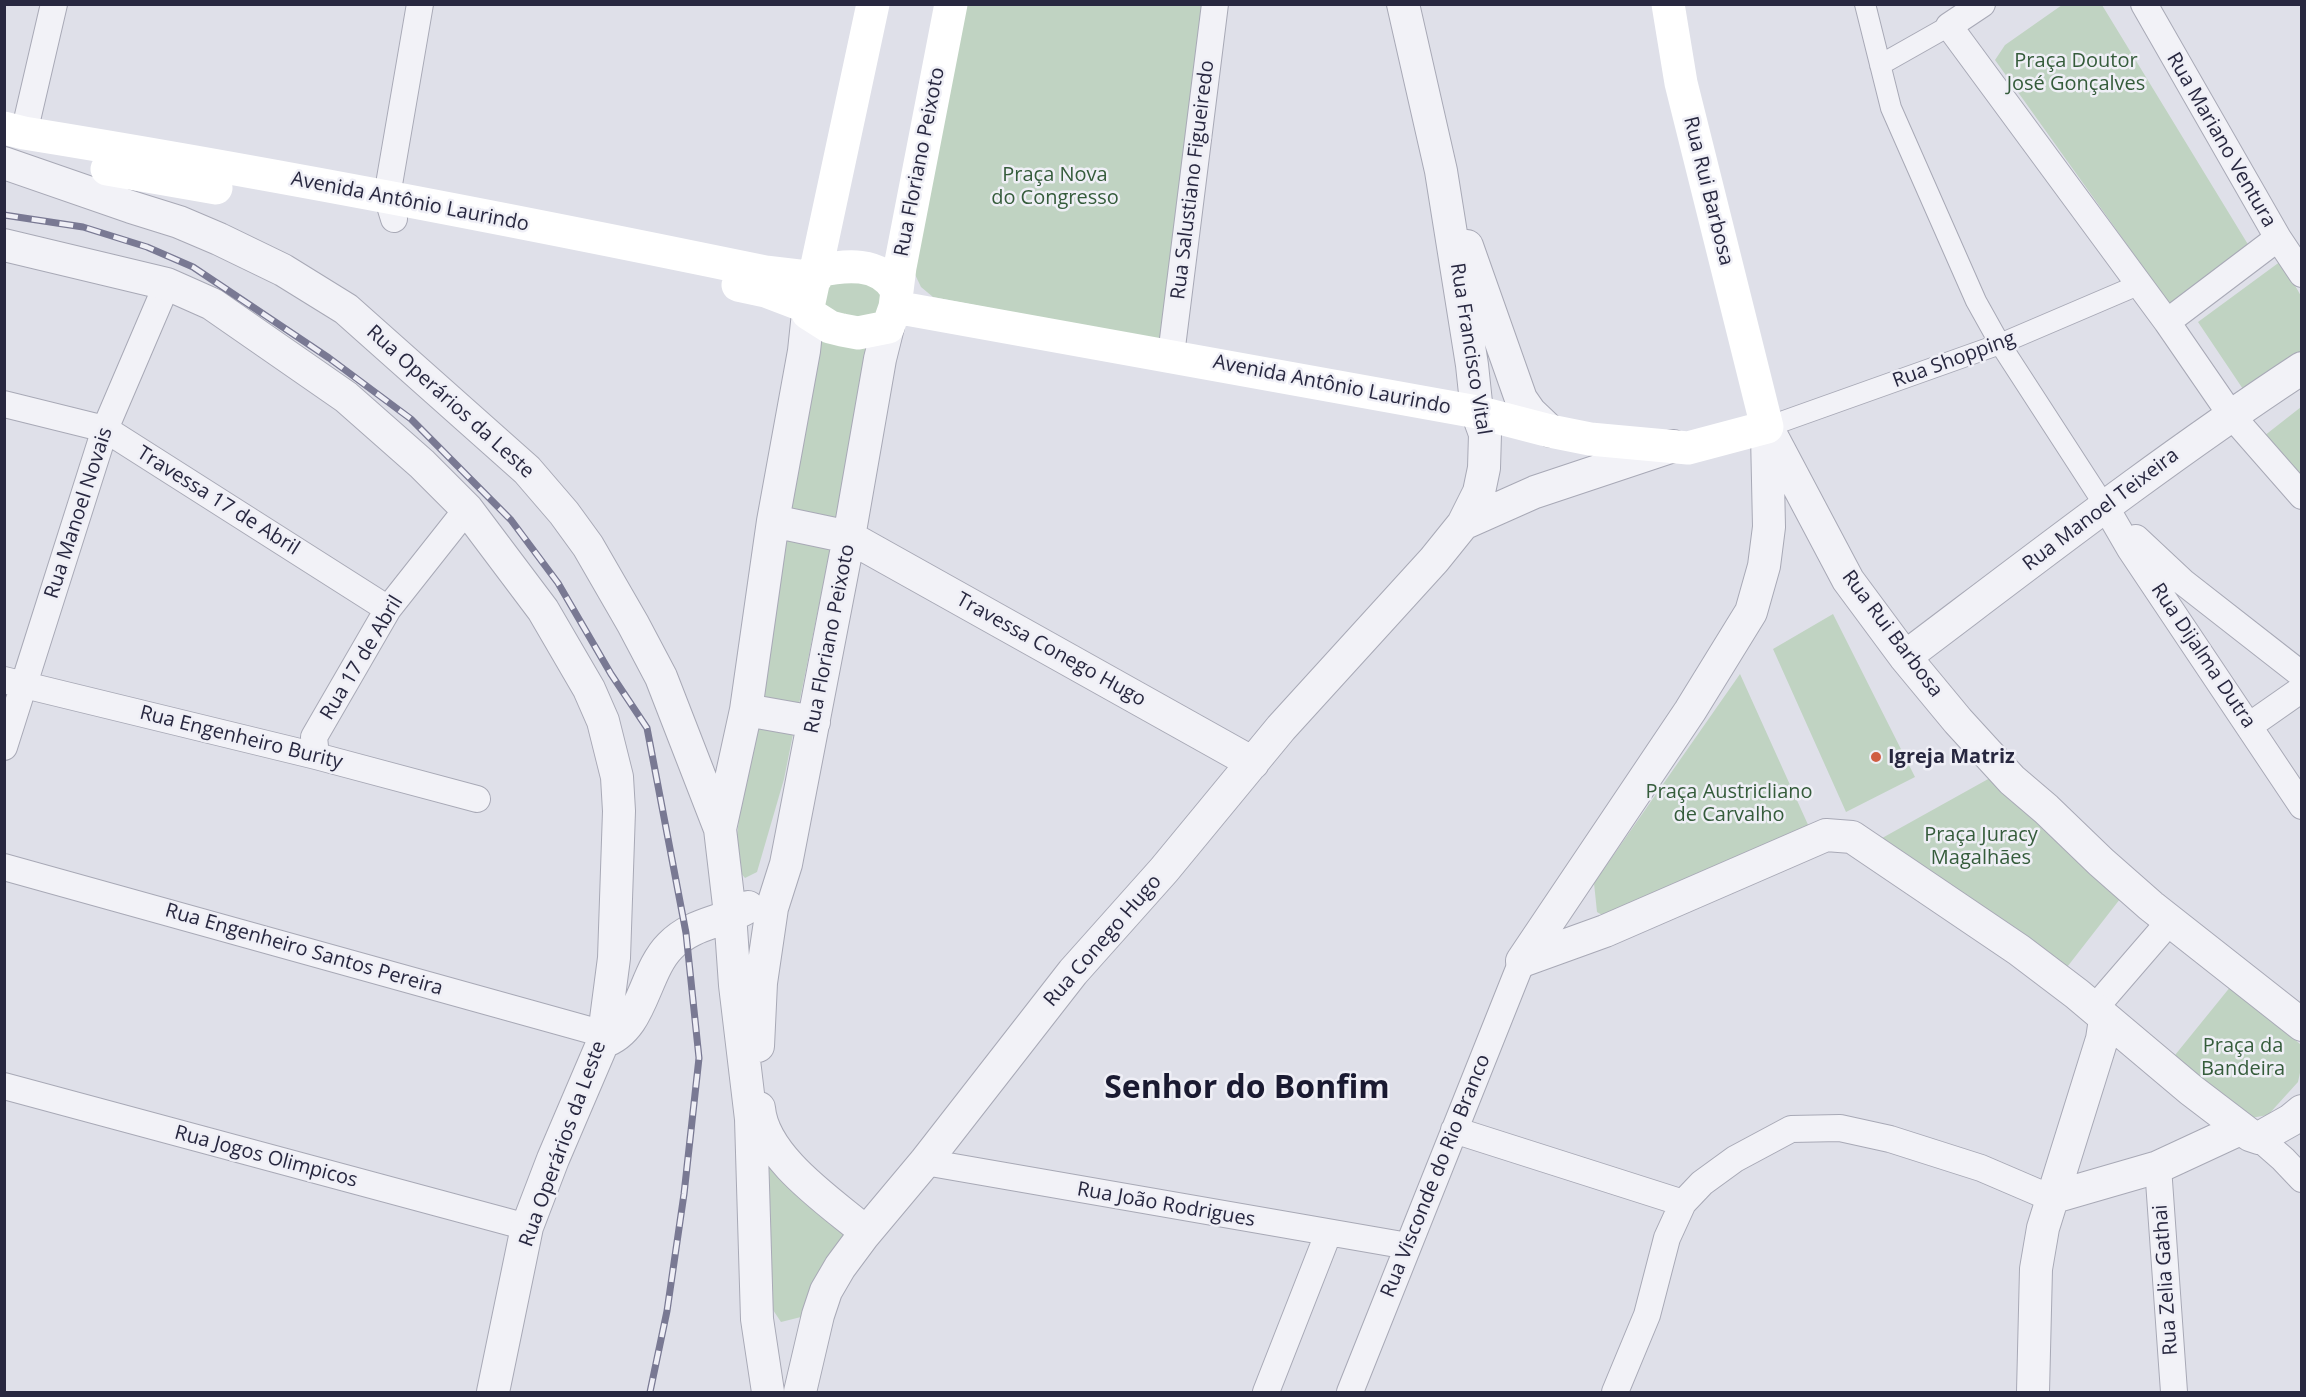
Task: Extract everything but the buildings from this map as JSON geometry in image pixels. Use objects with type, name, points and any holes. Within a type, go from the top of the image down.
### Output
[{"type":"main road","points":[[812,292],[839,267],[865,267],[891,281],[893,308],[858,333],[842,330],[830,327],[812,292],[873,4]]},
{"type":"main road","name":"Rua Floriano Peixoto","points":[[893,308],[951,4]]},
{"type":"main road","name":"Rua Rui Barbosa","points":[[1668,5],[1680,83],[1767,428]]},
{"type":"main road","name":"Avenida Antônio Laurindo","points":[[11,138],[166,156],[391,208],[765,272],[812,292]]},
{"type":"main road","name":"Avenida Antônio Laurindo","points":[[893,308],[1171,355],[1477,412],[1550,431],[1606,441],[1688,448],[1767,428]]},
{"type":"street","points":[[11,138],[54,4]]},
{"type":"street","points":[[391,208],[420,4]]},
{"type":"street","name":"Rua Salustiano Figueiredo","points":[[1171,355],[1215,4]]},
{"type":"street","name":"Rua Francisco Vital","points":[[1403,4],[1441,171],[1472,365],[1477,412],[1485,434],[1484,468],[1479,492],[1463,524]]},
{"type":"street","points":[[1865,4],[1891,108],[1976,301],[2000,344],[2105,506],[2151,554],[2183,582],[2301,675]]},
{"type":"street","points":[[1880,65],[1949,26],[1982,4]]},
{"type":"street","name":"Rua Mariano Ventura","points":[[2144,4],[2277,238],[2301,274]]},
{"type":"street","points":[[1949,26],[2167,322],[2231,415],[2301,496]]},
{"type":"street","name":"Rua Operários da Leste","points":[[4,163],[179,222],[283,270],[346,309],[527,470],[564,513],[588,546],[662,677],[720,829]]},
{"type":"street","name":"Rua Francisco Vital","points":[[1441,171],[1521,399],[1530,412],[1550,431]]},
{"type":"street","points":[[2167,322],[2277,238]]},
{"type":"street","name":"Rua Operários da Leste","points":[[4,245],[167,284],[212,304],[346,397],[422,464],[467,509],[543,609],[589,689],[603,721],[616,777],[619,811],[614,958],[604,1038],[527,1227],[493,1392]]},
{"type":"street","name":"Rua Manoel Novais","points":[[4,747],[14,683],[105,429],[167,284]]},
{"type":"street","name":"Rua Shopping","points":[[1767,428],[2000,344],[2138,285]]},
{"type":"street","points":[[767,1383],[757,1320],[751,1119],[720,829],[746,710],[773,521],[804,351],[812,292]]},
{"type":"street","name":"Rua Floriano Peixoto","points":[[863,1236],[861,1228],[825,1199],[778,1153],[760,1121],[757,1082],[760,983],[772,908],[786,864],[814,722],[880,359],[893,308]]},
{"type":"street","name":"Rua Manoel Teixeira","points":[[1905,657],[2105,506],[2231,415],[2301,368]]},
{"type":"street","name":"Travessa 17 de Abril","points":[[4,404],[105,429],[388,609]]},
{"type":"street","points":[[1522,961],[1690,711],[1751,612],[1764,566],[1769,527],[1767,428]]},
{"type":"street","name":"Rua Rui Barbosa","points":[[1767,428],[1848,580],[1905,657],[1958,721],[2012,780],[2101,862],[2170,921],[2301,1025]]},
{"type":"street","points":[[1463,524],[1535,492],[1674,446]]},
{"type":"street","name":"Rua Dijalma Dutra","points":[[2105,506],[2116,527],[2301,806]]},
{"type":"street","name":"Rua 17 de Abril","points":[[316,756],[314,736],[388,609],[467,509]]},
{"type":"street","name":"Travessa Conego Hugo","points":[[773,521],[849,537],[1253,763]]},
{"type":"street","name":"Rua Conego Hugo","points":[[800,1392],[826,1291],[863,1236],[925,1162],[1073,972],[1164,870],[1281,728],[1379,622],[1463,524]]},
{"type":"street","name":"Rua Engenheiro Burity","points":[[14,683],[316,756],[477,799]]},
{"type":"street","points":[[2249,726],[2301,688]]},
{"type":"street","points":[[746,710],[814,722]]},
{"type":"street","points":[[1522,961],[1605,931],[1826,835],[1852,837],[2019,950],[2283,1159],[2301,1179]]},
{"type":"street","points":[[604,1038],[613,1039],[629,1023],[669,947],[686,933],[705,923],[750,905],[786,864]]},
{"type":"street","name":"Rua Engenheiro Santos Pereira","points":[[4,867],[604,1038]]},
{"type":"street","points":[[1577,880],[1576,894],[1581,906],[1593,923],[1605,931]]},
{"type":"street","points":[[2033,1392],[2036,1269],[2043,1228],[2102,1039],[2099,1014],[2170,921]]},
{"type":"street","name":"Rua Visconde do Rio Branco","points":[[1350,1392],[1522,961]]},
{"type":"street","name":"Rua Jogos Olimpicos","points":[[4,1086],[527,1227]]},
{"type":"street","points":[[1615,1392],[1647,1315],[1667,1238],[1683,1203],[1702,1183],[1735,1159],[1791,1129],[1840,1128],[1890,1139],[1981,1168],[2051,1198],[2158,1167],[2291,1120],[2301,1111]]},
{"type":"street","points":[[1454,1130],[1683,1203]]},
{"type":"street","name":"Rua João Rodrigues","points":[[925,1162],[1328,1234],[1408,1246]]},
{"type":"street","name":"Rua Zelia Gathai","points":[[2158,1167],[2174,1392]]},
{"type":"street","points":[[1266,1392],[1328,1234]]},
{"type":"street","points":[[767,1383],[814,1336]]},
{"type":"green space","name":"Praça Nova do Congresso","points":[[960,5],[1207,5],[1167,342],[933,297],[921,287],[909,262]]},
{"type":"green space","name":"Praça Doutor José Gonçalves","points":[[2062,5],[2102,5],[2252,251],[2173,309],[1995,60],[2005,45]]},
{"type":"green space","points":[[2281,261],[2301,296],[2301,360],[2251,401],[2198,322]]},
{"type":"green space","points":[[823,278],[883,286],[784,779],[757,872],[745,878],[733,864],[763,643]]},
{"type":"green space","points":[[2301,407],[2301,479],[2264,436]]},
{"type":"green space","name":"Praça Austricliano de Carvalho","points":[[1833,614],[1915,777],[1846,812],[1773,649]]},
{"type":"green space","name":"Praça Austricliano de Carvalho","points":[[1740,674],[1814,838],[1612,921],[1597,912],[1594,883]]},
{"type":"green space","name":"Praça Juracy Magalhães","points":[[1990,778],[2120,899],[2064,971],[1875,842]]},
{"type":"green space","name":"Praça da Bandeira","points":[[2231,986],[2300,1044],[2301,1068],[2298,1082],[2268,1115],[2245,1119],[2171,1060]]},
{"type":"green space","points":[[769,1166],[853,1242],[801,1317],[781,1322],[773,1310]]},
{"type":"railway","points":[[4,215],[83,227],[147,247],[193,267],[329,358],[411,419],[511,520],[558,583],[611,674],[647,728],[686,933],[699,1058],[684,1194],[667,1311],[650,1392]]},
{"type":"place","name":"Igreja Matriz","points":[[1876,757]]},
{"type":"district","name":"Senhor do Bonfim","points":[[1247,1089]]}]
